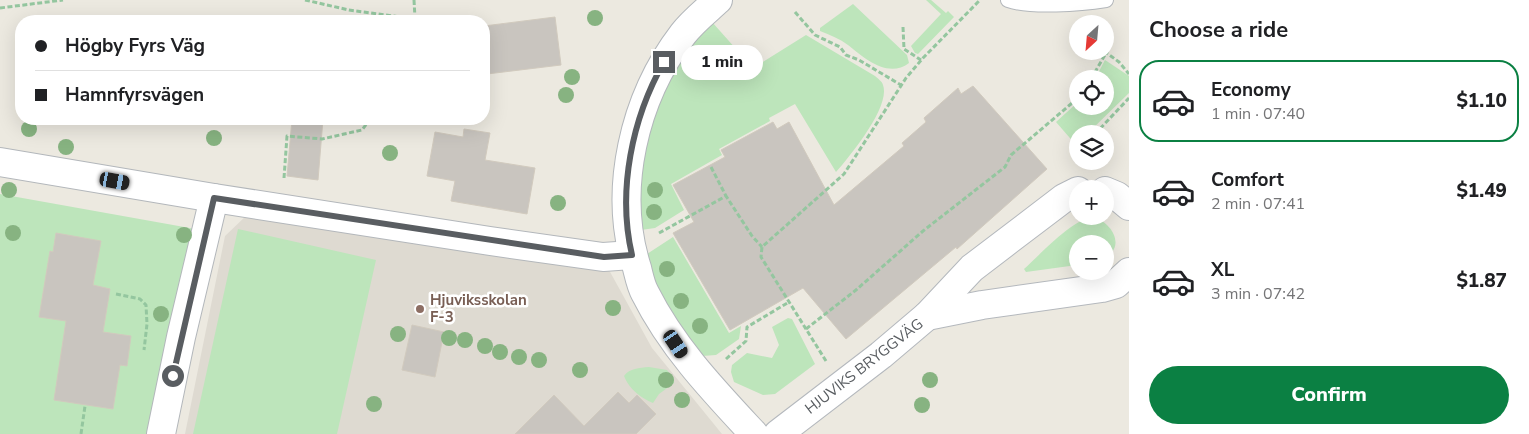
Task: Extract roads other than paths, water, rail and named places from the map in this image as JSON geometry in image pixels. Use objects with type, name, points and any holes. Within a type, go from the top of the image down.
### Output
[{"type":"street","points":[[718,0],[681,37],[658,73],[645,104],[632,149],[628,174],[627,228],[644,292],[684,356],[754,434]]},
{"type":"street","points":[[0,162],[214,198],[604,257],[632,252]]},
{"type":"street","points":[[1114,195],[1129,206]]},
{"type":"street","name":"HJUVIKS BRYGGVÄG","points":[[778,434],[927,316],[972,268],[1069,196]]},
{"type":"street","points":[[161,434],[181,337],[214,198]]},
{"type":"street","name":"HJUVIKS BRYGGVÄG","points":[[927,316],[982,305],[1102,288],[1116,284],[1129,272]]},
{"type":"lane","points":[[1008,0],[1022,4],[1082,4],[1106,0]]},
{"type":"place","name":"Hjuviksskolan F-3","points":[[420,309]]}]
